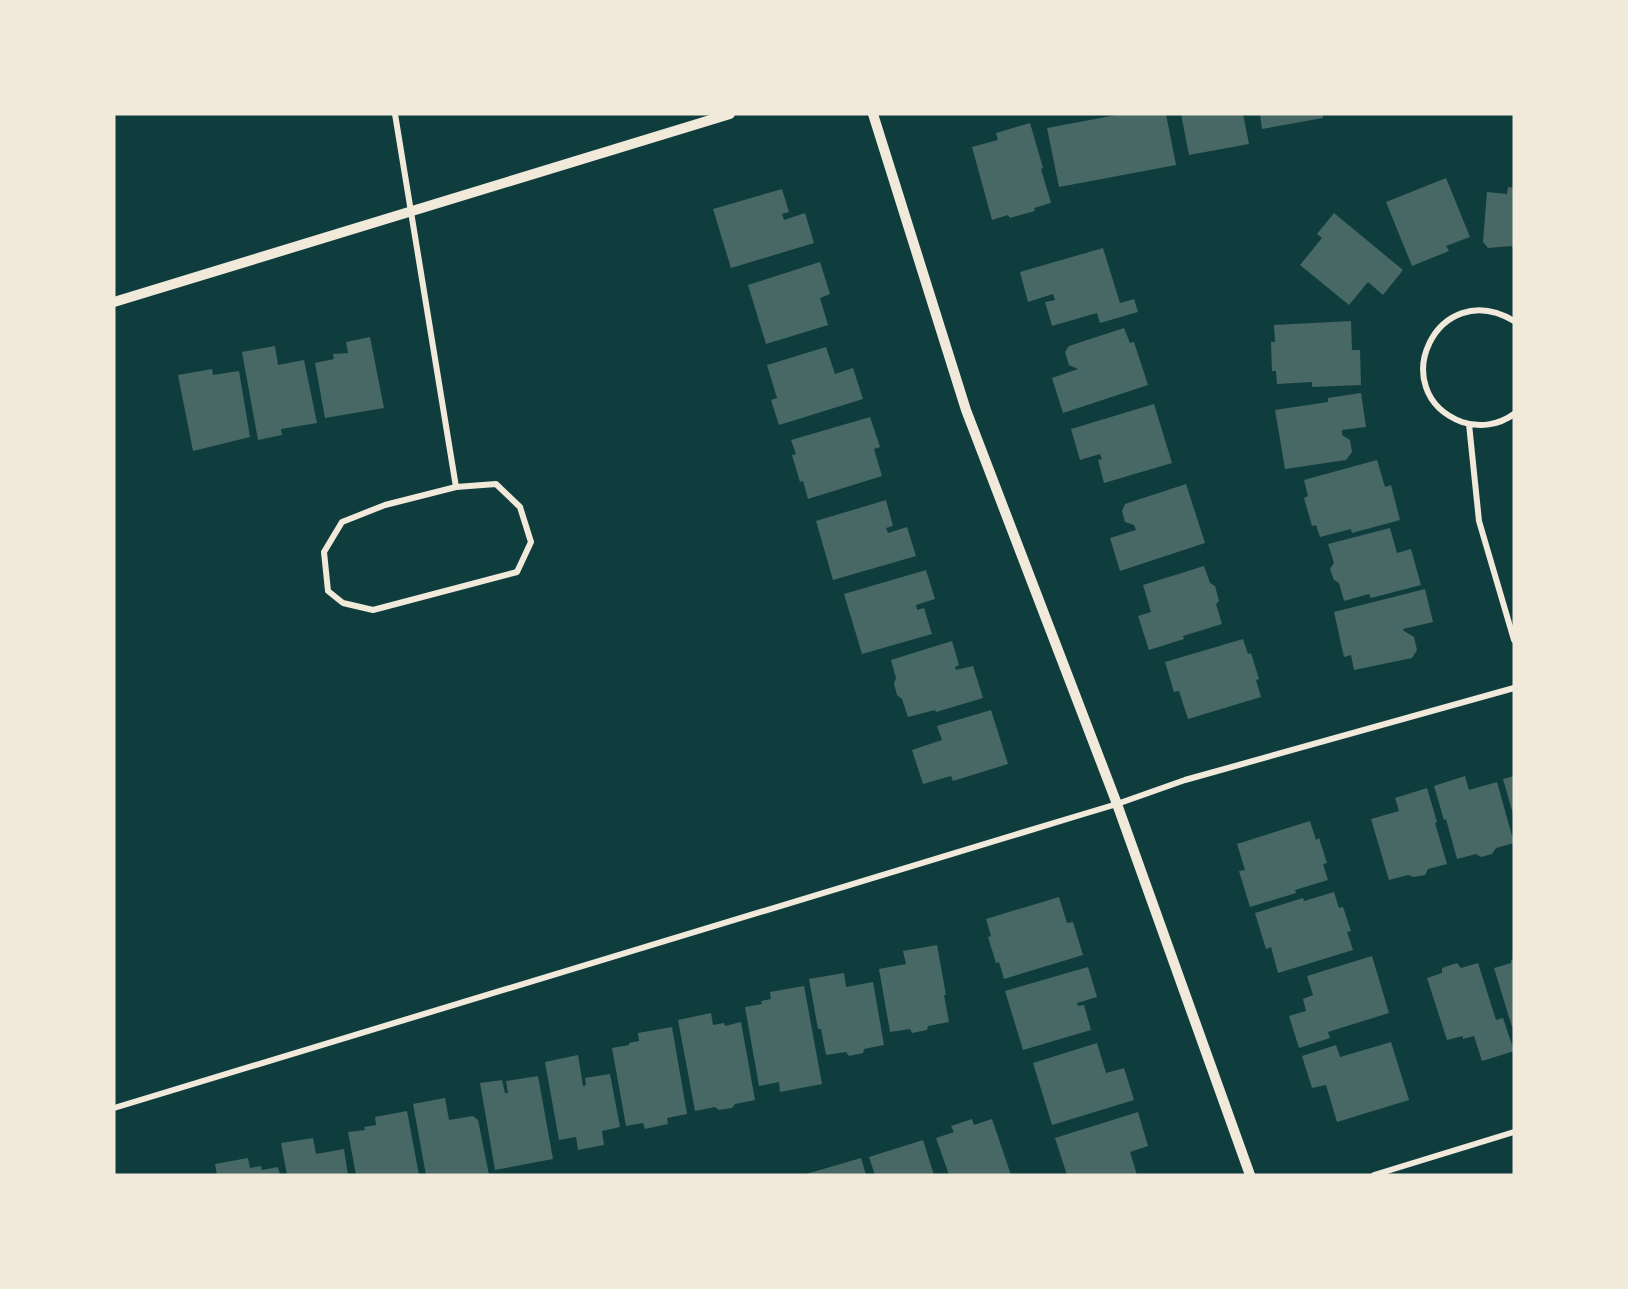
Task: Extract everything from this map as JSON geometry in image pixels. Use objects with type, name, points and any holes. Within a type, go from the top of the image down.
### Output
[{"type":"street","points":[[395,114],[456,487]]},
{"type":"street","points":[[114,302],[730,114]]},
{"type":"street","points":[[873,114],[966,410],[1117,804],[1250,1175]]},
{"type":"street","points":[[1514,321],[1502,314],[1483,310],[1464,313],[1447,321],[1434,334],[1425,352],[1423,370],[1427,389],[1437,405],[1452,418],[1469,424],[1488,425],[1507,419],[1514,414]]},
{"type":"street","points":[[1469,424],[1479,521],[1514,640]]},
{"type":"street","points":[[496,484],[520,507],[531,542],[517,572],[373,610],[343,603],[328,591],[324,552],[342,522],[385,505],[456,487],[496,484]]},
{"type":"street","points":[[114,1108],[1117,804],[1185,780],[1514,688]]},
{"type":"street","points":[[1374,1175],[1514,1132]]},
{"type":"building","points":[[1122,114],[1166,114],[1176,165],[1059,187],[1047,128]]},
{"type":"building","points":[[1181,114],[1243,114],[1249,144],[1189,155]]},
{"type":"building","points":[[1260,114],[1323,114],[1323,118],[1262,129]]},
{"type":"building","points":[[1030,123],[1051,203],[1034,208],[1035,211],[992,220],[972,147],[998,140],[996,133]]},
{"type":"building","points":[[1446,178],[1470,237],[1446,246],[1449,251],[1412,266],[1386,202]]},
{"type":"building","points":[[1508,187],[1514,188],[1514,248],[1511,246],[1488,248],[1483,242],[1487,192],[1507,194]]},
{"type":"building","points":[[782,189],[789,212],[782,214],[784,220],[805,213],[814,243],[731,268],[713,209]]},
{"type":"building","points":[[1334,213],[1403,270],[1383,295],[1368,282],[1349,305],[1300,265],[1322,238],[1317,234]]},
{"type":"building","points":[[1103,248],[1120,303],[1134,299],[1138,312],[1100,323],[1097,313],[1052,326],[1045,302],[1055,300],[1053,294],[1028,302],[1020,272]]},
{"type":"building","points":[[820,262],[830,294],[820,298],[828,325],[766,344],[748,285]]},
{"type":"building","points":[[1351,321],[1352,350],[1360,350],[1361,385],[1312,387],[1312,382],[1277,384],[1276,371],[1272,371],[1271,342],[1275,342],[1274,325]]},
{"type":"building","points":[[1124,328],[1130,343],[1134,342],[1148,385],[1063,413],[1052,378],[1078,369],[1069,365],[1065,352],[1069,346]]},
{"type":"building","points":[[370,337],[384,408],[325,418],[315,363],[334,359],[333,354],[348,353],[346,342]]},
{"type":"building","points":[[275,346],[278,365],[304,360],[317,423],[281,429],[282,435],[258,440],[242,352]]},
{"type":"building","points":[[826,347],[835,374],[853,368],[863,399],[779,425],[771,400],[777,398],[767,365]]},
{"type":"building","points":[[212,369],[213,375],[239,371],[250,437],[193,451],[178,375]]},
{"type":"building","points":[[1361,393],[1366,427],[1342,430],[1342,435],[1350,440],[1352,452],[1346,460],[1285,469],[1275,410],[1328,402],[1328,398]]},
{"type":"building","points":[[1154,404],[1172,463],[1104,483],[1098,460],[1102,459],[1100,454],[1080,460],[1071,429]]},
{"type":"building","points":[[870,417],[880,447],[874,449],[882,476],[808,499],[792,455],[796,454],[791,440]]},
{"type":"building","points":[[1377,460],[1385,487],[1391,485],[1400,520],[1352,533],[1351,529],[1320,537],[1316,525],[1312,526],[1304,498],[1308,496],[1304,480]]},
{"type":"building","points":[[1186,484],[1205,543],[1120,571],[1110,538],[1136,530],[1134,525],[1125,522],[1122,511],[1125,504]]},
{"type":"building","points":[[886,500],[893,526],[886,528],[888,533],[907,527],[916,556],[833,580],[816,521]]},
{"type":"building","points":[[1390,528],[1397,553],[1411,549],[1421,585],[1371,598],[1369,594],[1344,601],[1339,583],[1334,580],[1330,569],[1334,563],[1328,544]]},
{"type":"building","points":[[1204,566],[1210,583],[1215,586],[1219,601],[1216,604],[1222,624],[1149,650],[1138,616],[1151,612],[1143,585]]},
{"type":"building","points":[[926,570],[935,599],[916,605],[917,610],[924,608],[932,634],[862,654],[844,594]]},
{"type":"building","points":[[1425,589],[1433,622],[1403,629],[1414,637],[1417,650],[1412,658],[1354,670],[1351,655],[1344,657],[1334,612]]},
{"type":"building","points":[[1243,639],[1248,654],[1251,653],[1259,679],[1256,680],[1261,697],[1188,719],[1179,691],[1174,692],[1165,662]]},
{"type":"building","points":[[952,641],[959,665],[955,667],[956,670],[973,666],[983,698],[936,712],[935,710],[908,717],[902,699],[897,695],[894,684],[896,678],[891,660]]},
{"type":"building","points":[[991,710],[1008,764],[953,781],[951,776],[923,784],[912,750],[942,740],[937,726]]},
{"type":"building","points":[[1465,776],[1469,790],[1497,782],[1514,843],[1496,848],[1492,854],[1481,857],[1476,854],[1457,859],[1434,786]]},
{"type":"building","points":[[1514,776],[1514,814],[1513,814],[1503,779]]},
{"type":"building","points":[[1427,788],[1447,864],[1428,869],[1425,875],[1414,877],[1408,875],[1389,880],[1371,819],[1399,811],[1395,798]]},
{"type":"building","points":[[1310,821],[1316,840],[1319,838],[1327,863],[1323,864],[1328,880],[1295,890],[1296,893],[1250,907],[1239,871],[1245,870],[1237,844]]},
{"type":"building","points":[[1334,892],[1339,908],[1343,907],[1351,931],[1347,932],[1353,950],[1278,973],[1271,947],[1266,949],[1255,913],[1303,898],[1304,901]]},
{"type":"building","points":[[1059,897],[1067,923],[1073,922],[1083,955],[1004,979],[988,937],[991,936],[986,919]]},
{"type":"building","points":[[937,945],[949,1022],[928,1026],[927,1030],[912,1033],[910,1029],[890,1032],[879,969],[906,964],[903,951]]},
{"type":"building","points":[[1372,956],[1389,1013],[1328,1032],[1330,1038],[1299,1048],[1289,1016],[1306,1011],[1303,999],[1313,995],[1307,976]]},
{"type":"building","points":[[1514,959],[1514,1026],[1512,1027],[1494,968],[1511,963]]},
{"type":"building","points":[[1457,963],[1461,968],[1478,963],[1496,1020],[1503,1018],[1514,1051],[1482,1061],[1474,1036],[1447,1040],[1427,978],[1442,973],[1442,968]]},
{"type":"building","points":[[1088,967],[1097,997],[1077,1003],[1078,1006],[1084,1005],[1091,1030],[1023,1050],[1005,991]]},
{"type":"building","points":[[844,973],[846,987],[873,982],[884,1045],[864,1049],[863,1053],[849,1056],[846,1052],[826,1055],[821,1029],[818,1029],[809,979]]},
{"type":"building","points":[[804,986],[822,1084],[780,1092],[779,1082],[759,1086],[745,1007],[762,1004],[761,1001],[771,999],[770,992]]},
{"type":"building","points":[[711,1013],[713,1025],[724,1023],[725,1026],[741,1022],[755,1100],[735,1104],[732,1108],[719,1110],[715,1107],[695,1111],[678,1020]]},
{"type":"building","points":[[672,1027],[687,1114],[667,1118],[668,1124],[645,1129],[643,1123],[626,1126],[612,1048],[639,1041],[638,1033]]},
{"type":"building","points":[[1391,1042],[1409,1100],[1337,1122],[1326,1085],[1312,1088],[1302,1056],[1336,1045],[1340,1057]]},
{"type":"building","points":[[1097,1043],[1106,1073],[1124,1068],[1134,1100],[1052,1125],[1033,1063]]},
{"type":"building","points":[[578,1055],[583,1086],[586,1085],[585,1078],[610,1074],[620,1127],[602,1131],[604,1145],[578,1150],[576,1137],[559,1140],[545,1062]]},
{"type":"building","points":[[538,1076],[553,1159],[495,1170],[480,1083],[502,1080],[505,1093],[508,1093],[506,1081]]},
{"type":"building","points":[[445,1098],[449,1120],[473,1116],[478,1120],[489,1175],[426,1175],[413,1104]]},
{"type":"building","points":[[407,1111],[419,1175],[356,1175],[348,1132],[365,1130],[364,1127],[376,1125],[375,1117]]},
{"type":"building","points":[[1138,1112],[1148,1146],[1130,1152],[1137,1175],[1067,1175],[1055,1138]]},
{"type":"building","points":[[972,1119],[974,1125],[992,1119],[1011,1175],[949,1175],[936,1138],[954,1132],[951,1126]]},
{"type":"building","points":[[313,1138],[316,1154],[344,1149],[348,1175],[287,1175],[281,1143]]},
{"type":"building","points":[[923,1140],[934,1175],[875,1175],[869,1157]]},
{"type":"building","points":[[248,1158],[250,1168],[261,1166],[262,1170],[278,1167],[280,1175],[217,1175],[215,1164]]},
{"type":"building","points":[[861,1158],[866,1175],[806,1175],[806,1174]]}]
